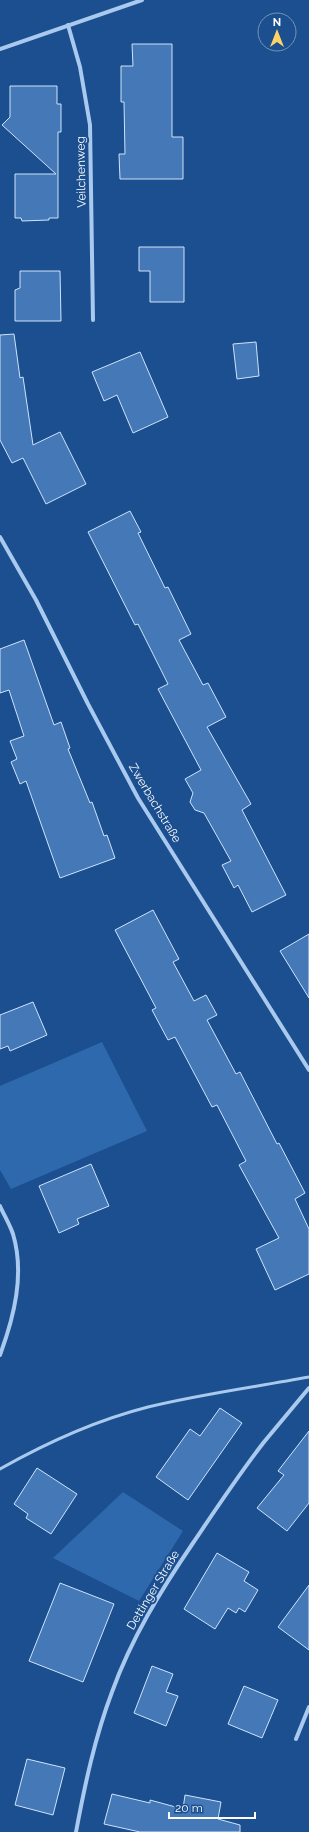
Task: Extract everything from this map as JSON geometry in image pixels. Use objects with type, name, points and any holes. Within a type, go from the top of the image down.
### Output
[{"type":"street","points":[[0,49],[142,0]]},
{"type":"street","name":"Veilchenweg","points":[[68,26],[80,67],[90,125],[93,320]]},
{"type":"street","name":"Zwerbachstraße","points":[[0,536],[36,600],[88,704],[138,798],[309,1070]]},
{"type":"street","points":[[0,1206],[13,1234],[19,1267],[15,1304],[0,1355]]},
{"type":"street","name":"Dettinger Straße","points":[[76,1832],[87,1774],[112,1690],[148,1614],[172,1574],[264,1442],[309,1388]]},
{"type":"street","points":[[296,1739],[309,1707]]},
{"type":"lane","points":[[0,1469],[50,1442],[147,1408],[309,1377]]},
{"type":"shaded area","points":[[102,1042],[147,1131],[11,1189],[0,1170],[0,1086]]},
{"type":"shaded area","points":[[123,1492],[183,1531],[139,1601],[53,1558]]},
{"type":"building","points":[[132,44],[172,44],[172,137],[183,137],[183,179],[120,179],[119,154],[125,154],[124,102],[121,102],[121,66],[133,66]]},
{"type":"building","points":[[10,86],[57,86],[57,104],[61,104],[61,132],[58,132],[58,218],[49,218],[49,220],[22,221],[21,218],[15,218],[15,174],[56,174],[2,125],[10,117]]},
{"type":"building","points":[[139,247],[184,247],[184,302],[150,302],[150,271],[139,271]]},
{"type":"building","points":[[20,271],[60,271],[61,321],[15,321],[15,290],[20,288]]},
{"type":"building","points":[[14,334],[20,378],[23,377],[33,445],[60,432],[86,484],[46,504],[23,458],[12,463],[0,440],[0,335]]},
{"type":"building","points":[[256,342],[259,376],[237,379],[233,344]]},
{"type":"building","points":[[140,352],[168,417],[133,433],[117,395],[104,401],[92,372]]},
{"type":"building","points":[[130,511],[141,532],[138,533],[165,588],[168,587],[191,634],[179,640],[203,685],[208,683],[226,717],[207,727],[251,804],[242,810],[286,895],[252,912],[238,885],[234,888],[222,865],[231,861],[204,813],[195,810],[190,802],[193,793],[185,779],[201,770],[158,689],[168,684],[138,624],[135,625],[88,532]]},
{"type":"building","points":[[24,640],[54,725],[61,722],[70,748],[68,749],[90,803],[92,802],[104,836],[107,835],[115,858],[60,878],[26,781],[20,784],[11,762],[17,759],[10,741],[24,736],[9,690],[0,693],[0,649]]},
{"type":"building","points":[[153,910],[179,959],[173,962],[194,1001],[206,995],[217,1015],[207,1020],[236,1074],[240,1072],[277,1144],[279,1143],[305,1193],[295,1199],[309,1229],[309,1274],[275,1290],[256,1249],[279,1238],[239,1165],[246,1161],[217,1105],[212,1107],[175,1037],[168,1040],[152,1010],[156,1008],[115,930]]},
{"type":"building","points":[[309,934],[309,998],[280,951]]},
{"type":"building","points":[[33,1002],[47,1035],[10,1051],[8,1046],[0,1049],[0,1015]]},
{"type":"building","points":[[91,1164],[109,1206],[77,1219],[79,1224],[59,1233],[39,1186]]},
{"type":"building","points":[[220,1408],[242,1423],[188,1500],[156,1477],[190,1429],[200,1436]]},
{"type":"building","points":[[309,1431],[309,1503],[287,1531],[257,1508],[284,1475],[278,1471]]},
{"type":"building","points":[[37,1468],[77,1494],[51,1534],[26,1518],[28,1514],[14,1504]]},
{"type":"building","points":[[217,1553],[249,1572],[244,1581],[258,1590],[245,1612],[239,1608],[236,1613],[228,1608],[215,1629],[184,1609]]},
{"type":"building","points":[[60,1583],[114,1604],[83,1682],[29,1661]]},
{"type":"building","points":[[309,1585],[309,1650],[278,1627]]},
{"type":"building","points":[[152,1666],[173,1674],[166,1692],[178,1696],[166,1726],[134,1713]]},
{"type":"building","points":[[244,1686],[278,1700],[262,1738],[228,1724]]},
{"type":"building","points":[[27,1759],[65,1768],[53,1815],[15,1805]]},
{"type":"building","points":[[112,1794],[150,1803],[150,1800],[183,1809],[185,1795],[221,1802],[218,1819],[240,1825],[240,1832],[140,1832],[104,1824]]}]
